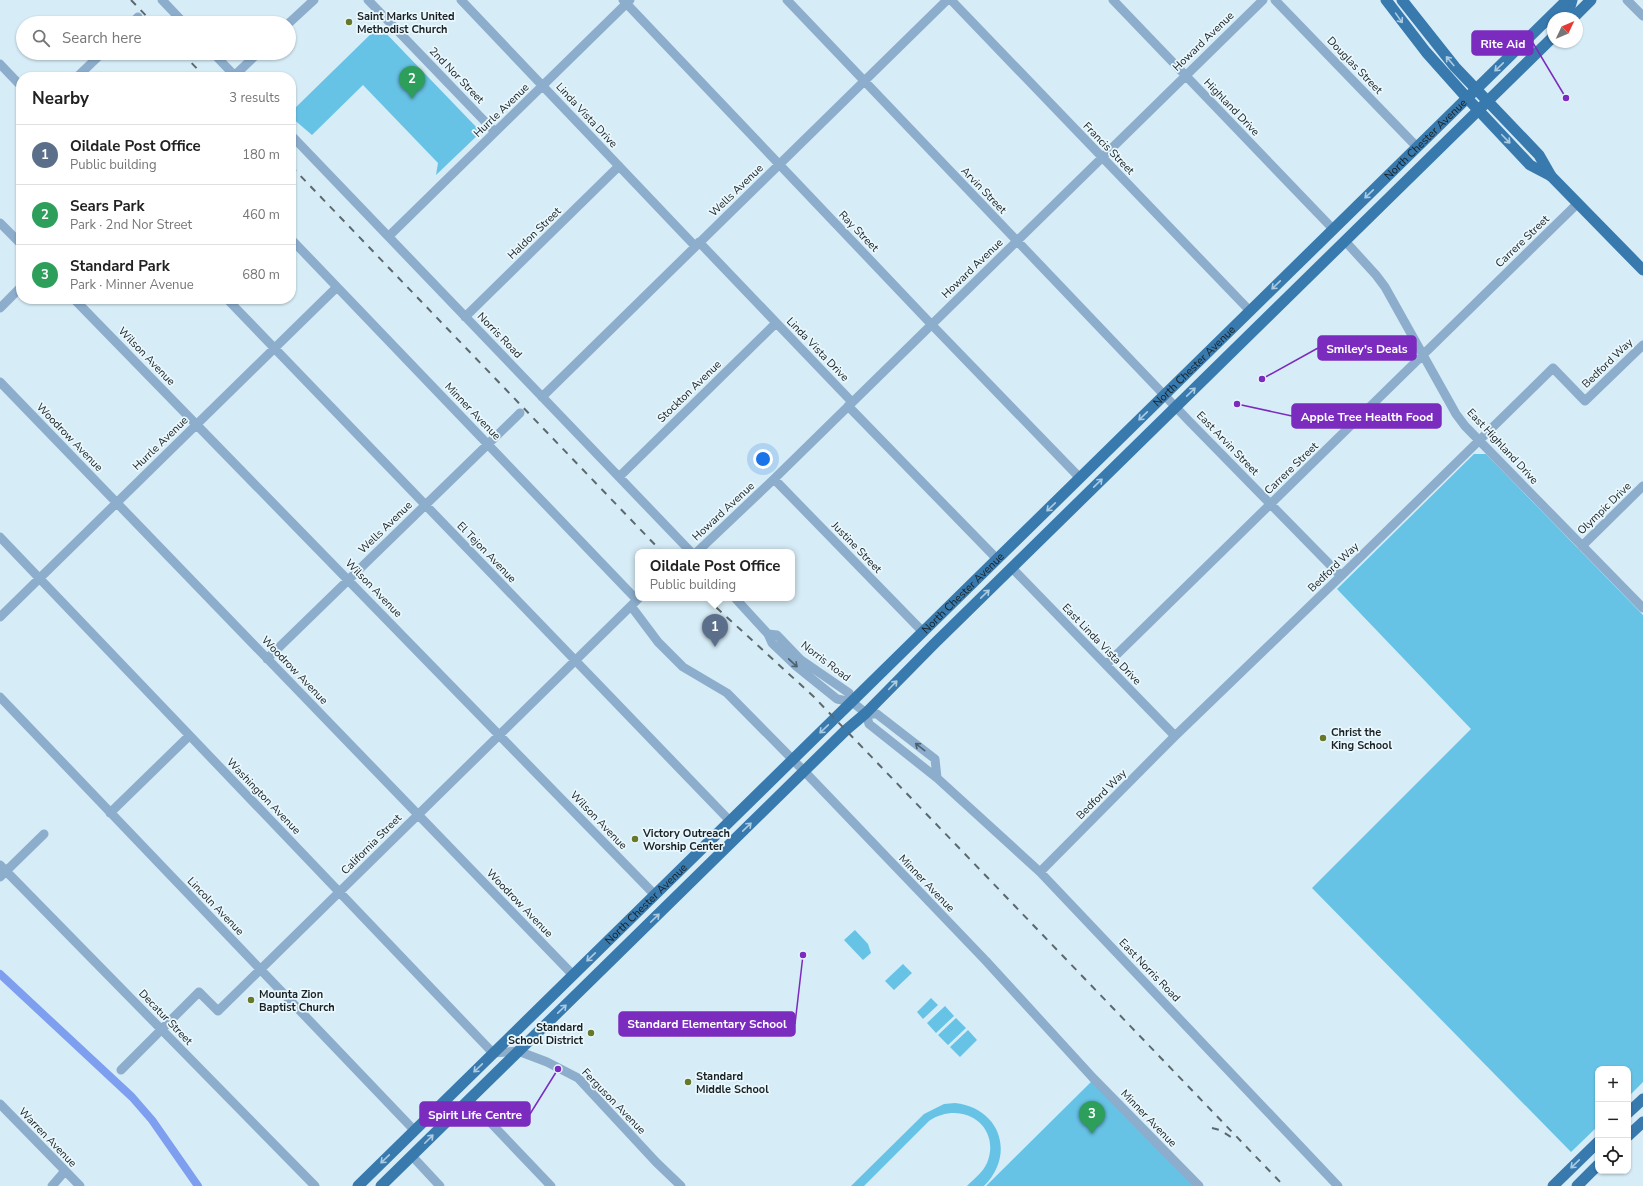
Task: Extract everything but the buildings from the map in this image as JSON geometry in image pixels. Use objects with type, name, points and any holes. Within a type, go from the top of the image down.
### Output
[{"type":"main road","points":[[1386,0],[1426,52],[1473,105],[1530,165],[1551,176]]},
{"type":"main road","points":[[1402,0],[1446,57],[1539,155],[1551,176],[1643,270]]},
{"type":"main road","name":"North Chester Avenue","points":[[381,1186],[846,730],[866,713],[1345,241],[1482,96],[1567,0]]},
{"type":"main road","points":[[1567,12],[1572,0]]},
{"type":"main road","points":[[1578,12],[1591,0]]},
{"type":"main road","points":[[1542,48],[1547,41]]},
{"type":"main road","name":"North Chester Avenue","points":[[358,1186],[1417,147],[1473,105],[1547,43]]},
{"type":"main road","points":[[1320,266],[1335,236],[1333,229]]},
{"type":"main road","points":[[1012,568],[1009,560],[1020,536]]},
{"type":"main road","points":[[1631,1110],[1643,1099]]},
{"type":"main road","points":[[412,1156],[410,1151],[412,1143],[425,1120]]},
{"type":"main road","points":[[1631,1133],[1643,1122]]},
{"type":"main road","points":[[1553,1186],[1595,1145]]},
{"type":"main road","points":[[1577,1186],[1595,1168]]},
{"type":"street","points":[[162,0],[177,16]]},
{"type":"street","points":[[296,17],[314,0]]},
{"type":"street","name":"2nd Nor Street","points":[[368,0],[495,132]]},
{"type":"street","name":"Linda Vista Drive","points":[[460,0],[619,166],[776,323],[850,404],[997,559]]},
{"type":"street","name":"Arvin Street","points":[[787,0],[1165,395]]},
{"type":"street","name":"Wells Avenue","points":[[542,397],[947,0]]},
{"type":"street","name":"Francis Street","points":[[951,0],[1250,312]]},
{"type":"street","name":"Highland Drive","points":[[1113,0],[1333,229]]},
{"type":"street","name":"Howard Avenue","points":[[699,549],[774,479],[1263,0]]},
{"type":"street","name":"Douglas Street","points":[[1275,0],[1417,147]]},
{"type":"street","points":[[1627,0],[1643,16]]},
{"type":"street","name":"Hurrle Avenue","points":[[389,236],[543,86],[626,1]]},
{"type":"street","name":"Ray Street","points":[[626,1],[931,324],[1080,478]]},
{"type":"street","points":[[82,72],[95,60]]},
{"type":"street","points":[[219,60],[230,72]]},
{"type":"street","points":[[238,72],[251,60]]},
{"type":"street","points":[[0,64],[16,81]]},
{"type":"street","name":"Norris Road","points":[[296,140],[688,549]]},
{"type":"street","name":"Haldon Street","points":[[465,317],[619,166]]},
{"type":"street","name":"Carrere Street","points":[[1106,666],[1578,204]]},
{"type":"street","points":[[0,223],[16,239]]},
{"type":"street","name":"East Highland Drive","points":[[1345,241],[1376,275],[1385,288],[1456,414],[1479,441],[1643,608]]},
{"type":"street","name":"Minner Avenue","points":[[296,244],[635,600]]},
{"type":"street","name":"Hurrle Avenue","points":[[0,617],[337,287]]},
{"type":"street","points":[[0,308],[16,292]]},
{"type":"street","name":"Wilson Avenue","points":[[79,304],[655,894]]},
{"type":"street","name":"El Tejon Avenue","points":[[232,304],[730,821]]},
{"type":"street","name":"Stockton Avenue","points":[[619,477],[776,323]]},
{"type":"street","name":"Bedford Way","points":[[1040,872],[1175,736],[1553,368],[1585,401],[1643,344]]},
{"type":"street","name":"Woodrow Avenue","points":[[0,382],[573,975]]},
{"type":"street","name":"East Arvin Street","points":[[1165,395],[1341,576]]},
{"type":"street","name":"Wells Avenue","points":[[267,659],[520,413]]},
{"type":"street","name":"Justine Street","points":[[774,479],[922,632]]},
{"type":"street","name":"Olympic Drive","points":[[1582,546],[1643,486]]},
{"type":"street","name":"Washington Avenue","points":[[0,537],[493,1053]]},
{"type":"street","name":"East Linda Vista Drive","points":[[1012,568],[1175,736]]},
{"type":"street","name":"Minner Avenue","points":[[636,601],[658,642],[683,667],[727,693],[986,961],[1094,1079],[1199,1186]]},
{"type":"street","name":"California Street","points":[[121,1070],[199,992],[218,1011],[636,601]]},
{"type":"street","name":"Norris Road","points":[[738,601],[768,634],[772,642],[796,666],[837,699],[852,702]]},
{"type":"street","name":"Lincoln Avenue","points":[[0,697],[414,1130]]},
{"type":"street","name":"East Norris Road","points":[[852,702],[866,713],[877,714],[935,759],[937,778]]},
{"type":"street","name":"East Norris Road","points":[[866,713],[869,724],[937,778],[1040,872],[1338,1186]]},
{"type":"street","points":[[110,813],[189,736]]},
{"type":"street","points":[[2,871],[44,834]]},
{"type":"street","name":"Decatur Street","points":[[2,871],[162,1030],[314,1186]]},
{"type":"street","points":[[493,1053],[518,1051]]},
{"type":"street","name":"Ferguson Avenue","points":[[518,1051],[547,1062],[578,1078],[656,1162],[682,1186]]},
{"type":"street","points":[[469,1100],[551,1186]]},
{"type":"street","name":"Warren Avenue","points":[[0,1104],[80,1186]]},
{"type":"street","points":[[412,1156],[440,1186]]},
{"type":"street","points":[[52,1186],[65,1172]]},
{"type":"shaded area","points":[[379,26],[481,132],[436,175],[438,163],[363,85],[312,135],[296,121],[296,107]]},
{"type":"shaded area","points":[[1474,454],[1486,454],[1643,615],[1643,1082],[1631,1094],[1631,1066],[1595,1066],[1595,1129],[1571,1152],[1312,888],[1471,729],[1337,589]]},
{"type":"shaded area","points":[[855,930],[868,944],[871,953],[863,960],[844,940]]},
{"type":"shaded area","points":[[903,964],[912,973],[894,990],[885,981]]},
{"type":"shaded area","points":[[931,998],[938,1005],[923,1019],[917,1012]]},
{"type":"shaded area","points":[[945,1006],[954,1016],[936,1033],[927,1023]]},
{"type":"shaded area","points":[[956,1018],[966,1028],[948,1045],[938,1035]]},
{"type":"shaded area","points":[[968,1030],[977,1040],[960,1057],[950,1047]]},
{"type":"shaded area","points":[[1092,1081],[1199,1186],[986,1186]]},
{"type":"shaded area","points":[[955,1103],[970,1107],[983,1114],[992,1123],[998,1134],[1001,1147],[999,1160],[994,1173],[984,1186],[967,1186],[981,1172],[987,1163],[990,1150],[989,1138],[984,1128],[976,1120],[966,1115],[954,1113],[942,1115],[929,1121],[864,1186],[851,1186],[924,1114],[944,1104]]},
{"type":"waterway","points":[[0,974],[132,1097],[152,1120],[198,1186]]},
{"type":"railway","points":[[131,0],[146,16]]},
{"type":"railway","points":[[189,60],[200,72]]},
{"type":"railway","points":[[296,171],[659,549]]},
{"type":"railway","points":[[709,601],[813,696],[1284,1186]]},
{"type":"railway","points":[[1212,1128],[1220,1130],[1234,1139]]},
{"type":"place","name":"Saint Marks United Methodist Church","points":[[349,22]]},
{"type":"place","name":"Rite Aid","points":[[1566,98]]},
{"type":"place","name":"Sears Park","points":[[412,99]]},
{"type":"place","name":"Smiley's Deals","points":[[1262,379]]},
{"type":"place","name":"Apple Tree Health Food","points":[[1237,404]]},
{"type":"place","name":"Oildale Post Office","points":[[715,647]]},
{"type":"place","name":"Christ the King School","points":[[1323,738]]},
{"type":"place","name":"Victory Outreach Worship Center","points":[[635,839]]},
{"type":"place","name":"Standard Elementary School","points":[[803,955]]},
{"type":"place","name":"Mounta Zion Baptist Church","points":[[251,1000]]},
{"type":"place","name":"Standard School District","points":[[591,1033]]},
{"type":"place","name":"Spirit Life Centre","points":[[558,1069]]},
{"type":"place","name":"Standard Middle School","points":[[688,1082]]},
{"type":"place","name":"Standard Park","points":[[1092,1134]]}]
